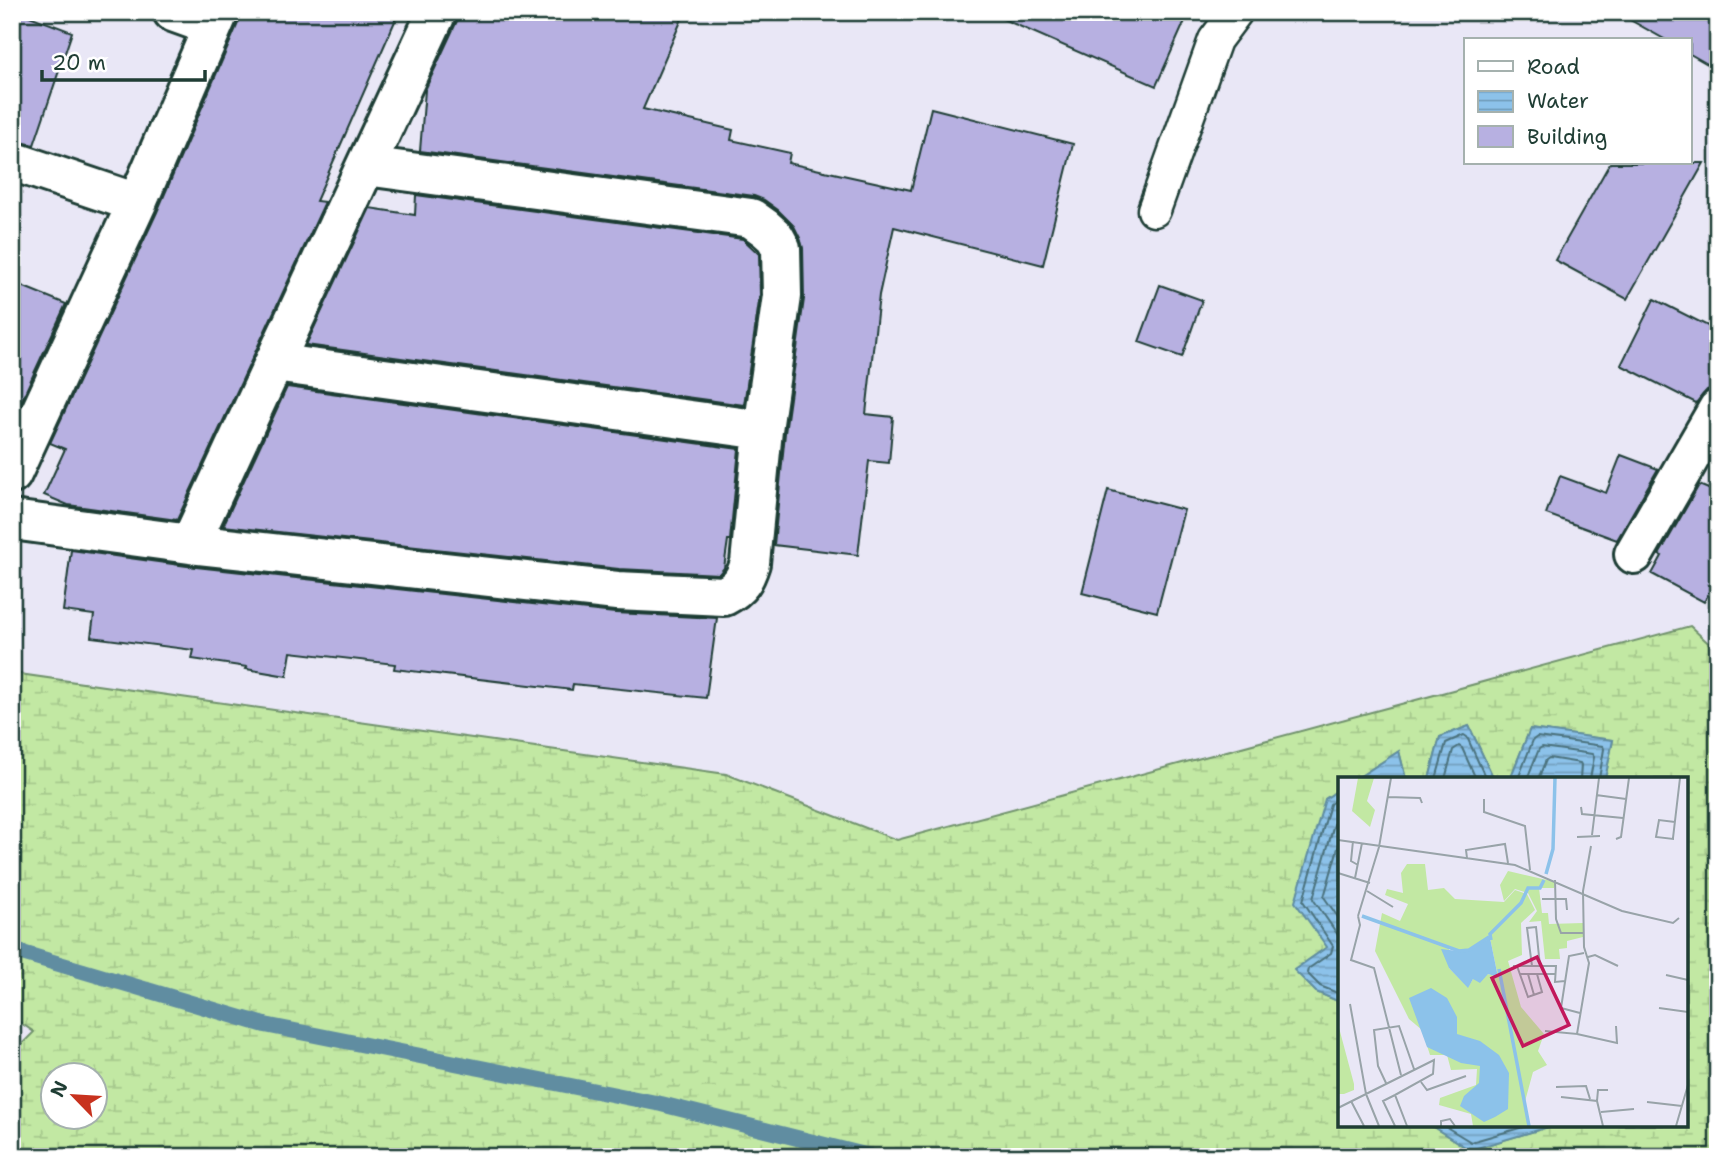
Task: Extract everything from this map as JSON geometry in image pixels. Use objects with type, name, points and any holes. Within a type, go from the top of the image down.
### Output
[{"type":"street","points":[[12,474],[137,203],[216,19],[173,12]]},
{"type":"street","points":[[190,544],[437,12]]},
{"type":"street","points":[[12,161],[137,203]]},
{"type":"street","points":[[12,520],[190,544],[617,591],[724,596],[734,592],[745,579],[750,563],[763,430],[782,296],[781,248],[775,237],[751,218],[366,166]]},
{"type":"street","points":[[274,363],[763,430]]},
{"type":"street","points":[[1634,554],[1718,409]]},
{"type":"lane","points":[[1154,210],[1215,40],[1236,12]]},
{"type":"green space","points":[[1690,626],[1718,652],[1718,1157],[12,1157],[12,1054],[34,1032],[12,1017],[12,673],[726,774],[897,840]]},
{"type":"water","points":[[1469,726],[1493,777],[1430,777],[1440,737]]},
{"type":"water","points":[[1530,729],[1613,740],[1605,777],[1511,777]]},
{"type":"water","points":[[1399,751],[1406,777],[1359,777]]},
{"type":"water","points":[[1338,790],[1338,1001],[1316,992],[1294,970],[1327,947],[1295,902],[1325,799]]},
{"type":"water","points":[[1433,1127],[1548,1127],[1470,1150]]},
{"type":"building","points":[[12,12],[19,12],[72,32],[34,145],[12,140]]},
{"type":"building","points":[[240,12],[399,12],[316,201],[325,202],[177,520],[68,505],[44,495],[65,449],[50,443],[157,212],[239,21]]},
{"type":"building","points":[[458,12],[685,12],[643,109],[733,130],[731,140],[790,153],[788,163],[911,190],[931,108],[1073,144],[1043,265],[894,227],[879,295],[866,414],[893,417],[889,463],[869,461],[858,555],[774,545],[785,433],[804,299],[803,248],[794,226],[778,210],[754,196],[420,151],[425,90],[457,21]]},
{"type":"building","points":[[987,12],[1189,12],[1156,86]]},
{"type":"building","points":[[1616,12],[1718,12],[1718,70],[1692,55],[1692,38],[1662,38]]},
{"type":"building","points":[[1704,163],[1627,299],[1555,260],[1609,164]]},
{"type":"building","points":[[416,195],[743,239],[759,254],[760,295],[744,405],[306,345],[370,208],[415,215]]},
{"type":"building","points":[[12,282],[66,304],[12,421]]},
{"type":"building","points":[[1160,285],[1202,300],[1182,357],[1139,342]]},
{"type":"building","points":[[1654,299],[1718,331],[1718,387],[1707,390],[1696,403],[1621,365]]},
{"type":"building","points":[[287,387],[739,449],[730,540],[724,568],[719,574],[619,569],[223,526]]},
{"type":"building","points":[[1621,455],[1658,469],[1617,540],[1546,514],[1560,476],[1606,493]]},
{"type":"building","points":[[1699,485],[1718,493],[1718,578],[1704,602],[1652,574],[1662,556],[1659,555]]},
{"type":"building","points":[[1108,490],[1184,510],[1157,612],[1082,593]]},
{"type":"building","points":[[71,550],[187,566],[615,613],[717,618],[706,698],[573,684],[572,690],[394,669],[395,664],[291,652],[287,676],[192,659],[194,650],[91,637],[94,615],[63,611]]},
{"type":"waterway","points":[[12,950],[265,1025],[661,1104],[873,1157]]}]
